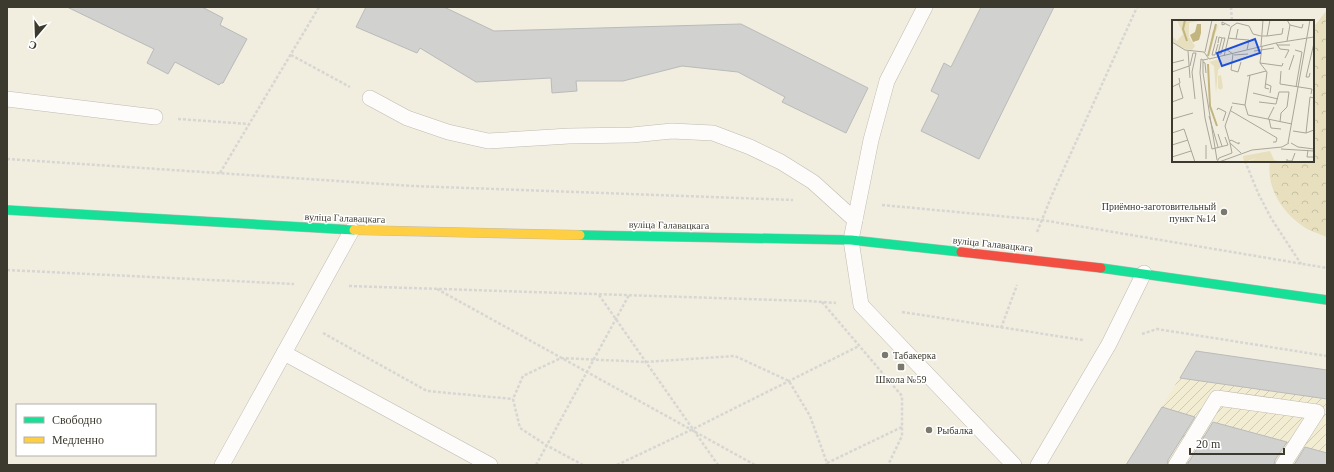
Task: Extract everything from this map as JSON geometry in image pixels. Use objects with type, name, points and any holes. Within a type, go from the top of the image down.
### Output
[{"type":"street","name":"вуліца Галавацкага","points":[[7,210],[352,230],[851,240],[1144,273],[1327,300]]},
{"type":"lane","points":[[925,7],[887,81],[871,140],[851,240],[861,305],[1014,465]]},
{"type":"lane","points":[[370,98],[407,118],[448,132],[488,141],[569,136],[632,135],[672,131],[713,133],[750,146],[781,162],[813,182],[855,220]]},
{"type":"lane","points":[[7,99],[155,117]]},
{"type":"lane","points":[[222,465],[352,230]]},
{"type":"lane","points":[[1038,465],[1109,344],[1144,273]]},
{"type":"lane","points":[[284,353],[490,465]]},
{"type":"lane","points":[[1176,465],[1217,398],[1322,413],[1283,465]]},
{"type":"path","points":[[220,173],[319,7]]},
{"type":"path","points":[[1001,328],[1026,259],[1055,187],[1137,7]]},
{"type":"path","points":[[1231,7],[1232,20]]},
{"type":"path","points":[[291,55],[370,98]]},
{"type":"path","points":[[155,117],[249,124]]},
{"type":"path","points":[[7,159],[413,186],[796,200]]},
{"type":"path","points":[[1245,162],[1258,193],[1271,218],[1302,264]]},
{"type":"path","points":[[858,202],[1042,220],[1327,268]]},
{"type":"path","points":[[7,270],[322,285],[822,302],[861,305]]},
{"type":"path","points":[[437,289],[755,465]]},
{"type":"path","points":[[598,294],[718,465]]},
{"type":"path","points":[[536,465],[629,295]]},
{"type":"path","points":[[822,302],[902,396],[902,436],[888,465]]},
{"type":"path","points":[[900,311],[1109,344],[1157,329],[1327,356]]},
{"type":"path","points":[[302,321],[427,391],[513,399]]},
{"type":"path","points":[[617,465],[693,430],[859,346]]},
{"type":"path","points":[[583,465],[546,445],[520,428],[513,399],[523,376],[561,358],[645,362],[735,356],[788,381],[810,416],[826,464],[902,427]]},
{"type":"shaded area","points":[[1196,351],[1327,370],[1327,465],[1126,465]]},
{"type":"green space","points":[[1327,10],[1327,237],[1307,229],[1291,216],[1278,200],[1269,171],[1270,162],[1314,162],[1315,25]]},
{"type":"building","points":[[67,7],[202,7],[223,18],[220,25],[247,39],[223,83],[219,85],[175,62],[168,74],[147,63],[154,49]]},
{"type":"building","points":[[366,7],[444,7],[494,31],[741,24],[868,88],[846,133],[782,102],[785,97],[738,72],[682,66],[623,81],[576,81],[577,91],[552,93],[551,78],[476,82],[420,48],[417,53],[356,27]]},
{"type":"building","points":[[981,7],[1054,7],[979,159],[921,131],[939,95],[931,91],[944,63],[951,67]]},
{"type":"building","points":[[1196,351],[1327,370],[1327,399],[1180,378]]},
{"type":"building","points":[[1162,407],[1195,417],[1168,460],[1167,465],[1126,465]]},
{"type":"building","points":[[1213,422],[1287,442],[1275,460],[1274,465],[1187,465]]},
{"type":"building","points":[[1305,447],[1327,453],[1327,465],[1294,465]]},
{"type":"traffic: fast","points":[[7,210],[354,230]]},
{"type":"traffic: fast","points":[[580,235],[851,240],[961,252]]},
{"type":"traffic: fast","points":[[1101,268],[1327,300]]},
{"type":"traffic: slow","points":[[354,230],[580,235]]},
{"type":"traffic: jam","points":[[961,252],[1101,268]]},
{"type":"place","name":"Приёмно-заготовительный пункт №14","points":[[1224,212]]},
{"type":"place","name":"Табакерка","points":[[885,355]]},
{"type":"place","name":"Школа №59","points":[[901,367]]},
{"type":"place","name":"Рыбалка","points":[[929,430]]}]
